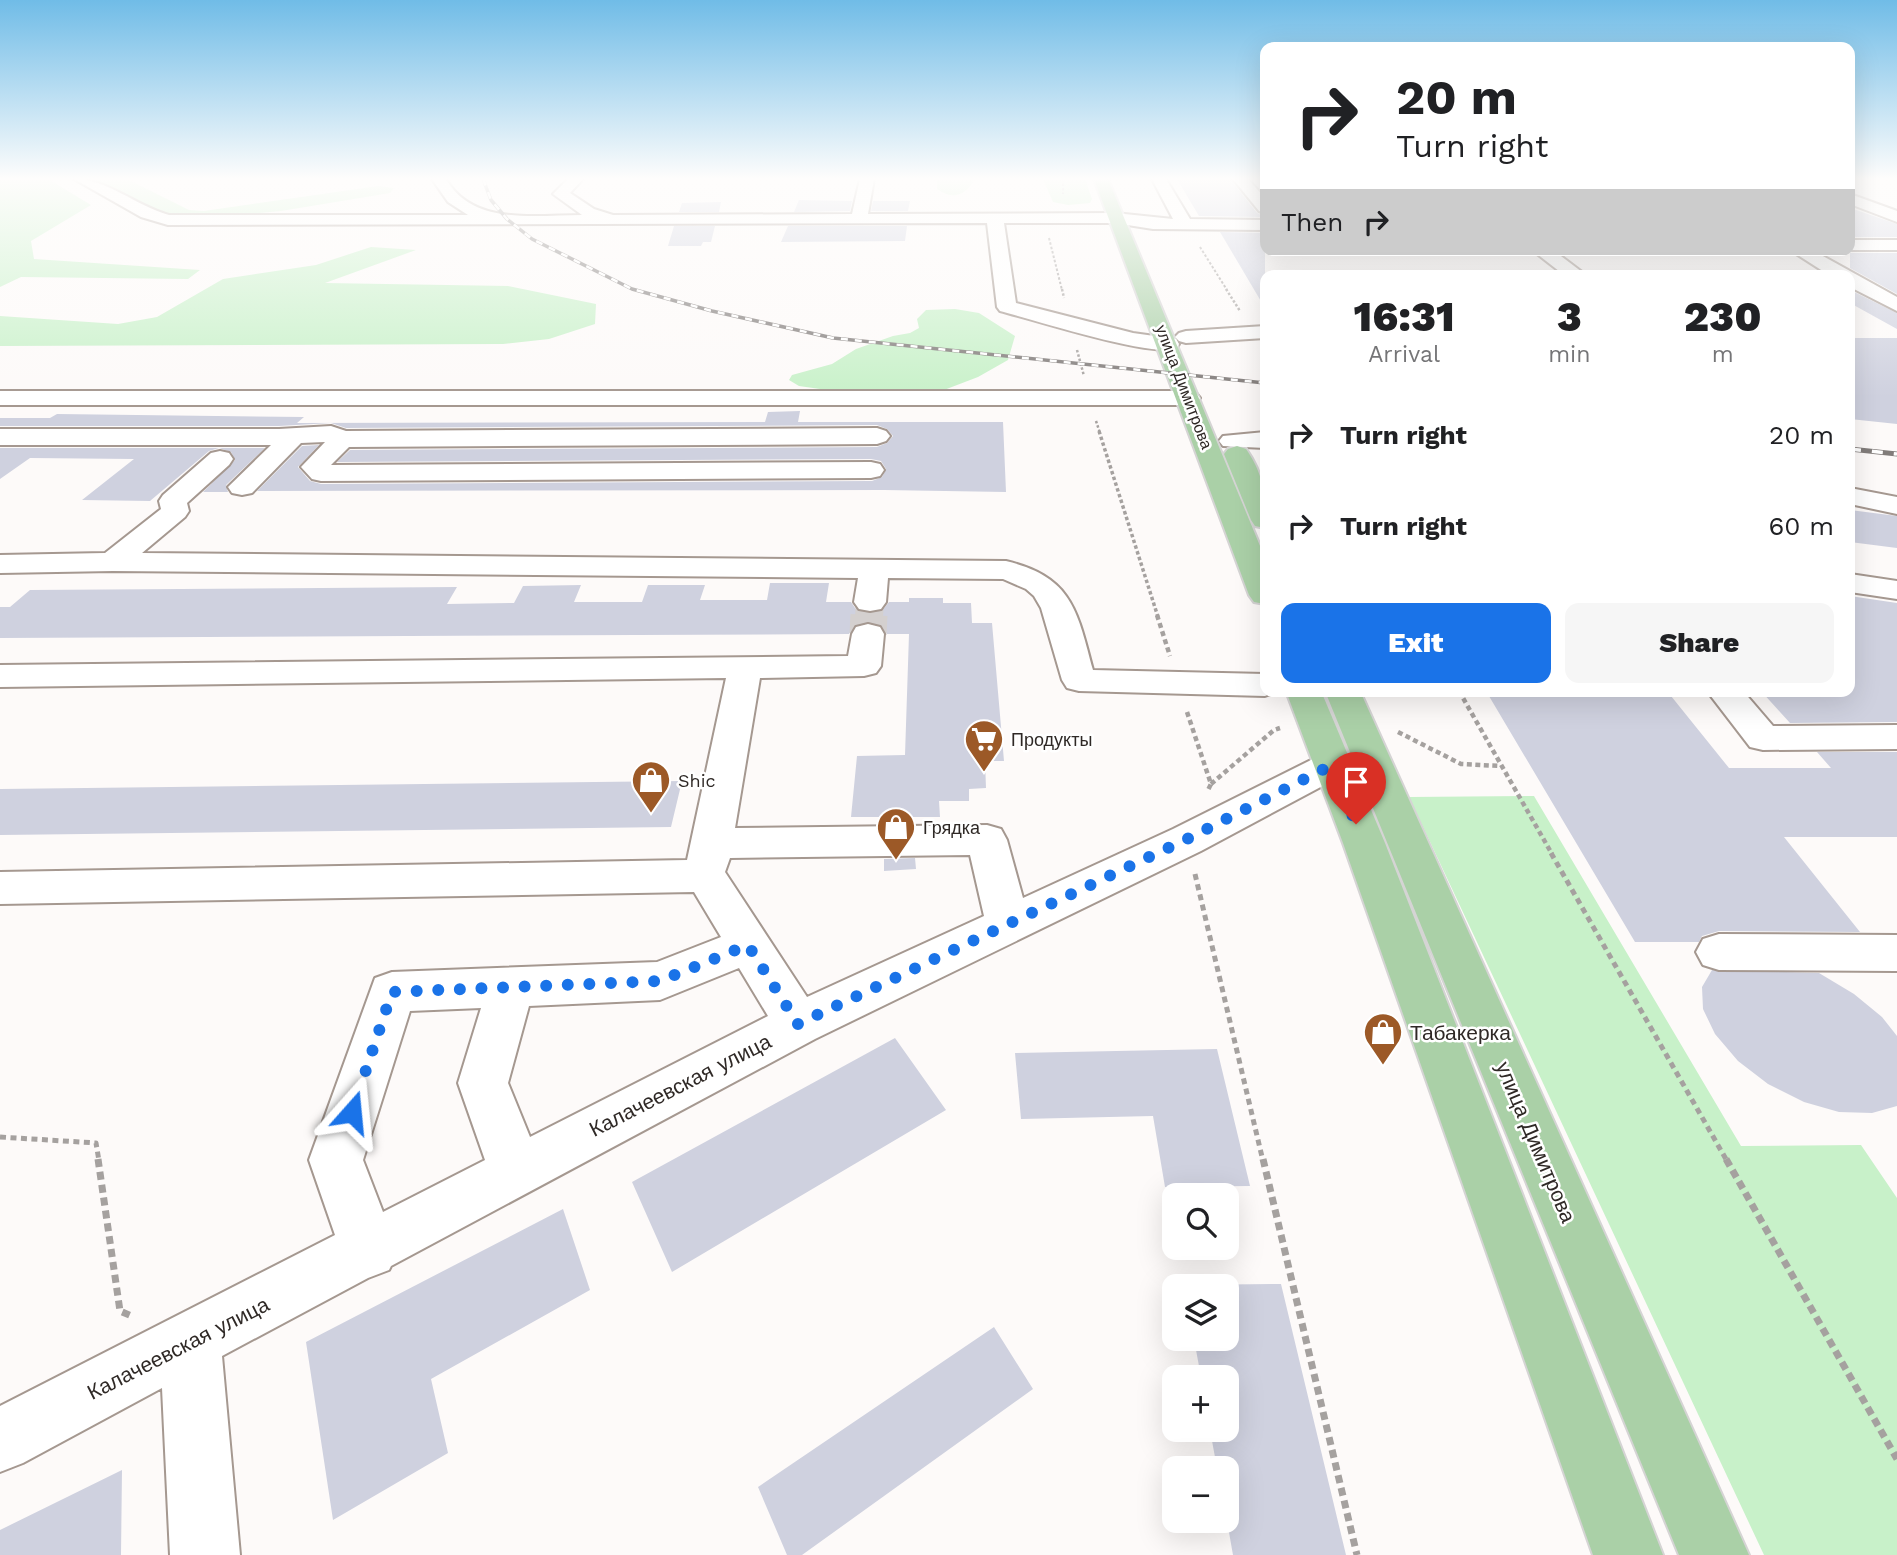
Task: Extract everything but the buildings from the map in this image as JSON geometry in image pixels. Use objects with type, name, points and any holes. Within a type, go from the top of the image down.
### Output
[{"type":"main road","name":"улица Димитрова","points":[[1138,252],[1197,393],[1260,580]]},
{"type":"main road","name":"улица Димитрова","points":[[1226,430],[1260,508]]},
{"type":"main road","name":"улица Димитрова","points":[[1344,697],[1364,751],[1714,1555]]},
{"type":"main road","name":"улица Димитрова","points":[[1293,709],[1364,751]]},
{"type":"main road","name":"улица Димитрова","points":[[1364,751],[1369,856],[1628,1555]]},
{"type":"street","points":[[1000,252],[1007,307],[1133,339],[1177,341],[1259,332]]},
{"type":"street","points":[[1550,256],[1570,270]]},
{"type":"street","points":[[1810,256],[1834,270]]},
{"type":"street","points":[[1855,282],[1897,305]]},
{"type":"street","points":[[0,398],[1090,400],[1197,393]]},
{"type":"street","points":[[1226,430],[1260,439]]},
{"type":"street","points":[[5,440],[331,434],[342,439],[877,431],[870,478],[321,473],[314,467],[342,439]]},
{"type":"street","points":[[242,487],[295,436]]},
{"type":"street","points":[[113,562],[175,511],[173,500],[220,459]]},
{"type":"street","points":[[1855,497],[1897,506]]},
{"type":"street","points":[[0,564],[113,562],[1006,570],[1027,577],[1044,588],[1056,604],[1079,680],[1260,685]]},
{"type":"street","points":[[0,676],[864,666],[874,568]]},
{"type":"street","points":[[1855,584],[1897,590]]},
{"type":"street","points":[[745,667],[708,859],[748,945],[798,1024]]},
{"type":"street","points":[[1729,697],[1763,738],[1897,737]]},
{"type":"street","name":"Калачеевская улица","points":[[0,1440],[798,1024],[1187,839],[1364,751]]},
{"type":"street","points":[[0,888],[708,859],[987,840],[1009,924]]},
{"type":"street","points":[[369,1250],[336,1160],[392,992],[660,981],[748,945]]},
{"type":"street","points":[[1719,952],[1897,953]]},
{"type":"street","points":[[510,988],[483,1083],[516,1171]]},
{"type":"street","points":[[190,1340],[205,1555]]},
{"type":"path","points":[[1052,252],[1090,400],[1211,784]]},
{"type":"path","points":[[1203,252],[1259,332]]},
{"type":"path","points":[[1461,697],[1897,1459]]},
{"type":"path","points":[[1293,709],[1274,730],[1211,784],[1187,839],[1357,1555]]},
{"type":"path","points":[[1364,751],[1461,764],[1501,766]]},
{"type":"path","points":[[0,1137],[96,1143],[120,1311],[190,1340]]},
{"type":"green space","points":[[0,252],[33,252],[34,259],[200,270],[188,279],[21,277],[0,287]]},
{"type":"green space","points":[[357,252],[412,252],[325,283],[508,286],[596,304],[595,324],[549,339],[503,344],[0,346],[0,316],[118,324],[157,317],[223,279],[316,265]]},
{"type":"green space","points":[[955,309],[979,313],[1015,336],[1008,360],[978,377],[944,390],[820,389],[799,386],[789,380],[792,375],[832,364],[856,349],[910,333],[919,328],[917,319],[926,310]]},
{"type":"green space","points":[[1534,796],[1741,1146],[1861,1145],[1897,1198],[1897,1555],[1764,1555],[1409,797]]},
{"type":"tunnel","points":[[869,617],[870,602]]},
{"type":"tunnel","points":[[868,634],[869,615]]},
{"type":"railway","points":[[557,252],[632,289],[712,311],[833,338],[1260,382]]},
{"type":"railway","points":[[1855,450],[1897,454]]},
{"type":"place","name":"Продукты","points":[[984,773]]},
{"type":"place","name":"Shic","points":[[651,814]]},
{"type":"place","name":"Грядка","points":[[896,861]]},
{"type":"place","name":"Табакерка","points":[[1383,1066]]},
{"type":"route","points":[[352,1112],[392,992],[660,981],[748,945],[798,1024],[1187,839],[1332,765],[1356,824]]}]
